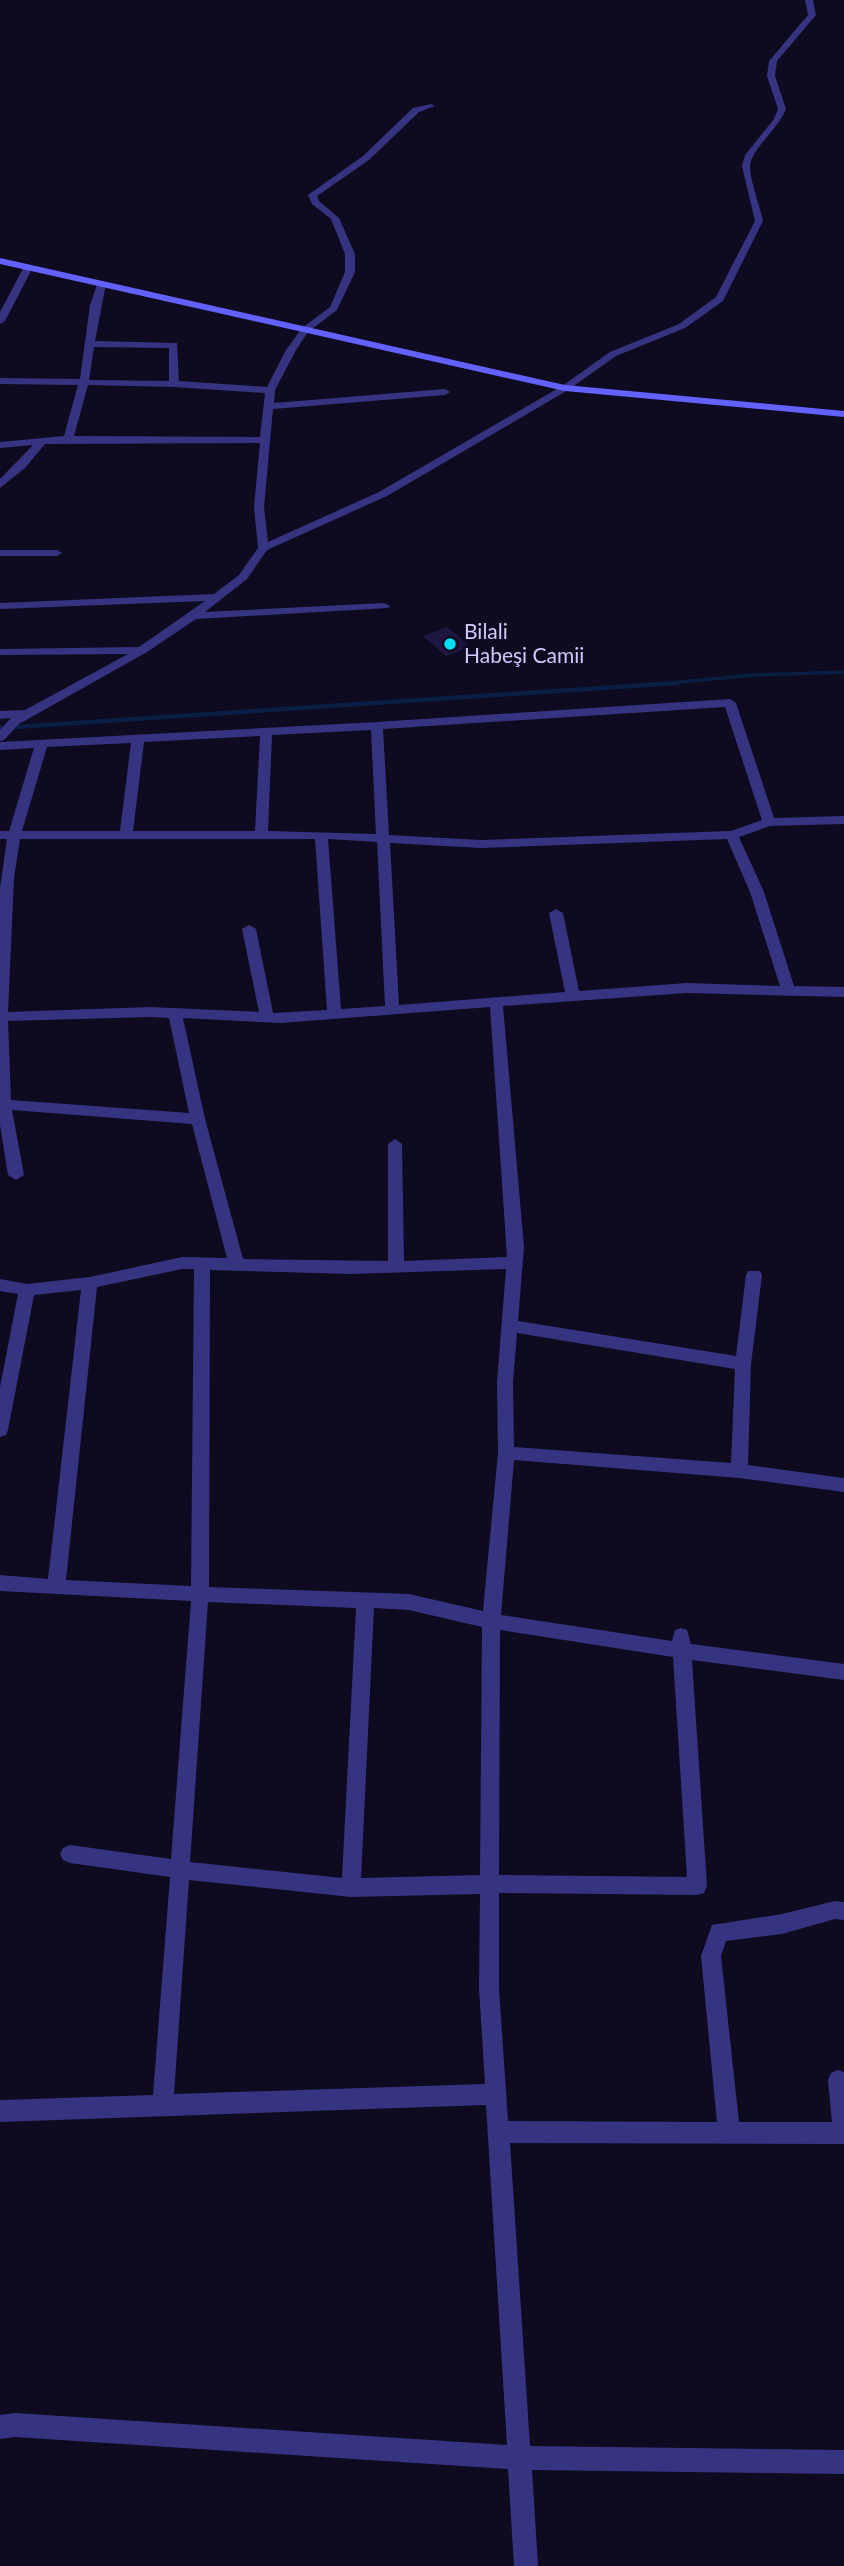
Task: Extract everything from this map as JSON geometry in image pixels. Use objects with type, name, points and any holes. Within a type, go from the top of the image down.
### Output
[{"type":"main road","points":[[0,261],[565,388],[844,414]]},
{"type":"street","points":[[0,737],[20,718],[143,650],[193,615],[243,577],[263,548],[383,494],[565,388],[613,354],[682,326],[720,299],[758,221],[746,166],[749,155],[778,120],[782,109],[771,76],[772,61],[812,15],[809,0]]},
{"type":"street","points":[[263,548],[259,507],[270,390],[305,330],[334,308],[349,272],[350,254],[335,218],[315,202],[312,195],[366,158],[416,110],[431,106]]},
{"type":"street","points":[[0,321],[28,267]]},
{"type":"street","points":[[68,439],[85,383],[95,304],[101,284]]},
{"type":"street","points":[[90,344],[174,345],[174,384]]},
{"type":"street","points":[[0,380],[174,384],[270,390]]},
{"type":"street","points":[[268,406],[445,392]]},
{"type":"street","points":[[0,445],[68,439],[265,440]]},
{"type":"street","points":[[0,485],[41,442]]},
{"type":"street","points":[[0,552],[57,553]]},
{"type":"street","points":[[0,606],[218,597]]},
{"type":"street","points":[[193,615],[384,606]]},
{"type":"street","points":[[0,652],[143,650]]},
{"type":"street","points":[[0,746],[377,726],[730,703],[768,822]]},
{"type":"street","points":[[0,715],[20,718]]},
{"type":"street","points":[[377,726],[392,1010]]},
{"type":"street","points":[[261,835],[266,731]]},
{"type":"street","points":[[127,835],[138,738]]},
{"type":"street","points":[[16,1175],[2,1105],[1,1017],[7,835],[42,743]]},
{"type":"street","points":[[7,835],[321,835],[481,844],[732,835],[768,822],[844,820]]},
{"type":"street","points":[[321,835],[334,1014]]},
{"type":"street","points":[[732,835],[757,892],[789,990]]},
{"type":"street","points":[[556,913],[573,996]]},
{"type":"street","points":[[249,929],[267,1017]]},
{"type":"street","points":[[1,1017],[175,1013],[267,1017],[687,988],[844,992]]},
{"type":"street","points":[[496,1001],[516,1247],[505,1382],[506,1453],[491,1621],[489,1988],[526,2566]]},
{"type":"street","points":[[175,1013],[198,1119],[236,1263]]},
{"type":"street","points":[[2,1105],[198,1119]]},
{"type":"street","points":[[395,1144],[396,1267]]},
{"type":"street","points":[[0,1285],[27,1290],[90,1283],[182,1263],[350,1268],[514,1263]]},
{"type":"street","points":[[163,2106],[200,1594],[202,1263]]},
{"type":"street","points":[[739,1471],[743,1364],[754,1275]]},
{"type":"street","points":[[56,1587],[90,1283]]},
{"type":"street","points":[[0,1430],[27,1290]]},
{"type":"street","points":[[510,1326],[743,1364]]},
{"type":"street","points":[[506,1453],[739,1471],[844,1485]]},
{"type":"street","points":[[0,1583],[409,1602],[491,1621],[682,1644],[844,1672]]},
{"type":"street","points":[[351,1888],[365,1600]]},
{"type":"street","points":[[70,1854],[182,1870],[351,1888],[489,1884],[697,1886],[682,1644]]},
{"type":"street","points":[[729,2131],[711,1956],[719,1932],[782,1924],[835,1910],[844,1911]]},
{"type":"street","points":[[498,2132],[844,2133],[838,2080]]},
{"type":"street","points":[[0,2112],[496,2094]]},
{"type":"street","points":[[0,2427],[15,2425],[519,2458],[844,2462]]},
{"type":"building","name":"Bilali Habeşi Camii","points":[[447,627],[471,647],[446,656],[423,636]]},
{"type":"waterway","points":[[660,684],[753,675],[844,672]]},
{"type":"waterway","points":[[0,728],[677,683]]},
{"type":"place","name":"Bilali Habeşi Camii","points":[[450,644]]}]
